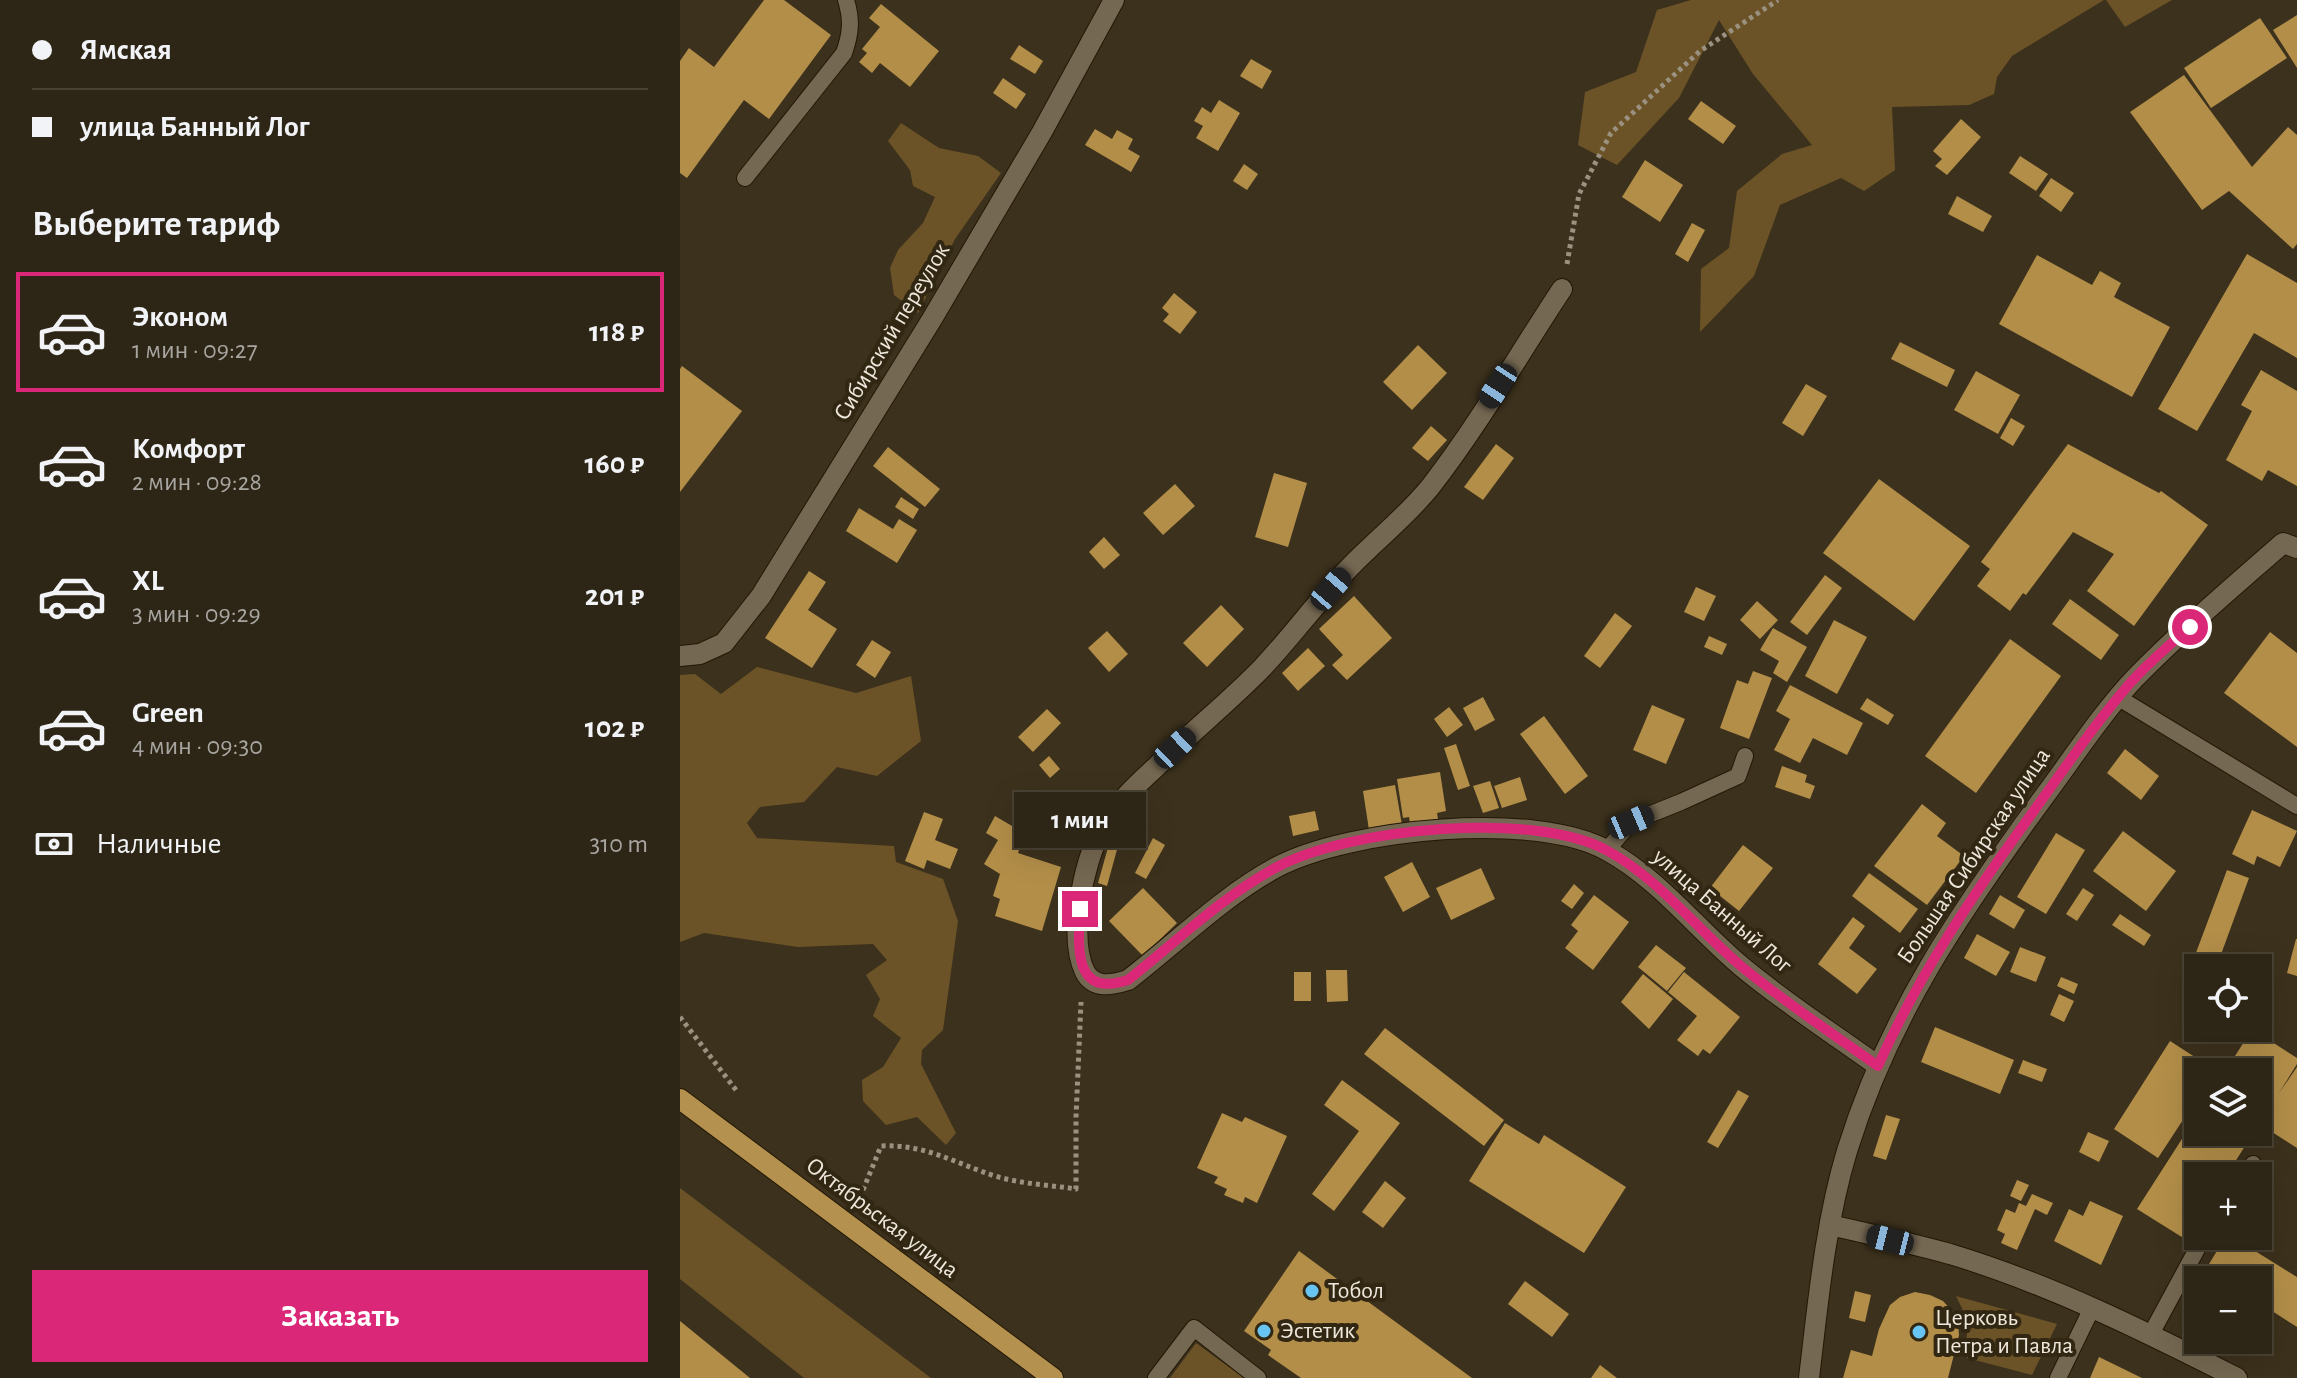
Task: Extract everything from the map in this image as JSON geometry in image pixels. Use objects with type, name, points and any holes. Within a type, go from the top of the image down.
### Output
[{"type":"main road","name":"Октябрьская улица","points":[[680,1099],[1053,1378]]},
{"type":"street","name":"Сибирский переулок","points":[[680,656],[700,654],[724,643],[761,596],[932,319],[1042,132],[1114,0]]},
{"type":"street","points":[[1088,978],[1080,961],[1081,891],[1087,863],[1100,832],[1114,810],[1149,773],[1261,669],[1350,567],[1401,521],[1431,486],[1562,289]]},
{"type":"street","name":"Большая Сибирская улица","points":[[1809,1378],[1830,1225],[1846,1154],[1878,1066],[1934,954],[2019,831],[2119,698],[2167,648],[2283,543],[2297,548]]},
{"type":"street","name":"улица Банный Лог","points":[[1088,978],[1101,985],[1128,980],[1252,882],[1296,858],[1341,845],[1416,833],[1498,827],[1558,833],[1607,850],[1657,888],[1742,966],[1878,1066]]},
{"type":"street","points":[[1830,1225],[1950,1255],[2063,1295],[2151,1334],[2237,1378]]},
{"type":"lane","points":[[745,178],[844,53],[851,33],[851,16],[846,0]]},
{"type":"lane","points":[[2119,698],[2297,806]]},
{"type":"lane","points":[[1607,850],[1631,822],[1738,776],[1745,756]]},
{"type":"lane","points":[[2151,1334],[2196,1250]]},
{"type":"lane","points":[[2058,1378],[2092,1308]]},
{"type":"lane","points":[[1156,1378],[1194,1328],[1258,1378]]},
{"type":"path","points":[[1562,289],[1579,194],[1611,133],[1700,51],[1778,0]]},
{"type":"path","points":[[863,1190],[881,1146],[904,1145],[940,1153],[1000,1177],[1076,1189],[1080,1007],[1088,978]]},
{"type":"path","points":[[680,1017],[736,1090]]},
{"type":"shaded area","points":[[1691,0],[2104,0],[2012,56],[1997,77],[1994,94],[1969,105],[1892,107],[1895,170],[1864,191],[1841,178],[1780,205],[1754,276],[1700,332],[1701,269],[1729,248],[1737,191],[1782,154],[1812,145],[1753,74],[1719,20],[1679,98],[1617,165],[1578,145],[1585,92],[1636,72],[1657,10]]},
{"type":"shaded area","points":[[2106,0],[2172,0],[2125,27]]},
{"type":"shaded area","points":[[901,123],[939,148],[978,156],[1001,173],[955,239],[918,313],[894,295],[890,268],[898,250],[923,223],[935,197],[913,186],[910,170],[888,141]]},
{"type":"shaded area","points":[[757,667],[856,693],[911,676],[921,741],[877,776],[837,767],[804,802],[760,807],[747,823],[757,838],[894,846],[896,862],[943,879],[958,921],[943,1030],[922,1050],[921,1064],[956,1133],[946,1145],[917,1117],[886,1125],[863,1101],[862,1080],[883,1067],[901,1038],[873,1016],[880,999],[866,975],[887,960],[873,944],[798,947],[704,933],[680,942],[680,675],[695,674],[721,694]]},
{"type":"shaded area","points":[[680,1188],[931,1378],[804,1378],[680,1279]]},
{"type":"shaded area","points":[[1956,1296],[2057,1324],[2032,1375],[1967,1358],[1966,1321]]},
{"type":"shaded area","points":[[1196,1343],[1244,1378],[1170,1378]]},
{"type":"building","points":[[764,0],[784,0],[831,35],[769,119],[744,100],[687,178],[680,173],[680,61],[689,48],[714,67]]},
{"type":"building","points":[[881,4],[939,51],[910,87],[880,63],[872,73],[859,62],[867,53],[862,49],[880,27],[869,18]]},
{"type":"building","points":[[2297,15],[2297,68],[2273,30]]},
{"type":"building","points":[[2260,18],[2287,58],[2211,108],[2184,68]]},
{"type":"building","points":[[1019,45],[1043,61],[1035,74],[1010,59]]},
{"type":"building","points":[[1251,59],[1272,71],[1262,89],[1240,76]]},
{"type":"building","points":[[2184,75],[2252,167],[2288,127],[2297,135],[2297,244],[2293,249],[2229,191],[2202,210],[2130,112]]},
{"type":"building","points":[[1003,78],[1026,94],[1016,109],[993,93]]},
{"type":"building","points":[[1219,100],[1240,113],[1218,151],[1196,138],[1203,126],[1194,121],[1202,107],[1211,113]]},
{"type":"building","points":[[1701,101],[1736,126],[1723,144],[1688,119]]},
{"type":"building","points":[[1961,119],[1981,137],[1947,175],[1935,166],[1942,159],[1933,151]]},
{"type":"building","points":[[1095,129],[1112,139],[1117,130],[1133,139],[1128,149],[1140,156],[1131,172],[1085,145]]},
{"type":"building","points":[[2020,156],[2048,174],[2036,191],[2009,173]]},
{"type":"building","points":[[1645,160],[1683,185],[1660,222],[1622,197]]},
{"type":"building","points":[[1244,164],[1258,174],[1247,190],[1233,181]]},
{"type":"building","points":[[2051,178],[2074,193],[2061,212],[2039,196]]},
{"type":"building","points":[[1957,196],[1992,216],[1983,232],[1948,214]]},
{"type":"building","points":[[1692,223],[1705,230],[1688,262],[1675,254]]},
{"type":"building","points":[[2247,254],[2297,283],[2297,358],[2254,333],[2197,431],[2158,409]]},
{"type":"building","points":[[2037,255],[2092,285],[2100,271],[2121,283],[2114,297],[2170,327],[2132,397],[1999,324]]},
{"type":"building","points":[[1174,293],[1197,312],[1180,334],[1163,321],[1169,314],[1162,308]]},
{"type":"building","points":[[1900,342],[1955,370],[1947,387],[1891,359]]},
{"type":"building","points":[[1418,345],[1447,373],[1412,410],[1383,382]]},
{"type":"building","points":[[682,366],[742,411],[680,492],[680,369]]},
{"type":"building","points":[[2261,370],[2297,391],[2297,486],[2268,470],[2262,481],[2226,460],[2252,411],[2241,405]]},
{"type":"building","points":[[1976,371],[2020,395],[1998,434],[1954,410]]},
{"type":"building","points":[[1806,384],[1827,396],[1803,436],[1782,423]]},
{"type":"building","points":[[2011,418],[2025,426],[2013,446],[2000,438]]},
{"type":"building","points":[[1431,426],[1447,440],[1428,461],[1412,448]]},
{"type":"building","points":[[1496,444],[1514,458],[1483,500],[1464,487]]},
{"type":"building","points":[[2068,444],[2159,493],[2161,491],[2208,525],[2134,626],[2087,591],[2114,554],[2073,532],[2026,595],[2023,593],[2010,611],[1977,586],[1990,569],[1981,562]]},
{"type":"building","points":[[888,447],[940,489],[925,507],[873,466]]},
{"type":"building","points":[[1274,473],[1307,483],[1288,547],[1255,537]]},
{"type":"building","points":[[1879,479],[1970,546],[1914,621],[1823,553]]},
{"type":"building","points":[[1175,484],[1195,506],[1163,535],[1143,513]]},
{"type":"building","points":[[901,497],[919,509],[913,519],[895,507]]},
{"type":"building","points":[[859,508],[893,529],[899,519],[917,530],[897,563],[846,531]]},
{"type":"building","points":[[1104,537],[1120,555],[1104,569],[1089,552]]},
{"type":"building","points":[[809,571],[826,582],[808,610],[837,629],[812,668],[765,638]]},
{"type":"building","points":[[1825,575],[1842,588],[1807,635],[1790,622]]},
{"type":"building","points":[[1696,587],[1716,596],[1704,621],[1684,612]]},
{"type":"building","points":[[1354,596],[1392,638],[1347,680],[1332,665],[1343,655],[1319,629]]},
{"type":"building","points":[[2070,599],[2119,635],[2101,660],[2052,624]]},
{"type":"building","points":[[1757,601],[1778,620],[1760,639],[1740,620]]},
{"type":"building","points":[[1221,605],[1244,629],[1207,667],[1183,643]]},
{"type":"building","points":[[1615,613],[1632,626],[1600,668],[1584,656]]},
{"type":"building","points":[[1834,620],[1867,637],[1837,694],[1805,676]]},
{"type":"building","points":[[1773,628],[1807,647],[1787,682],[1773,673],[1779,661],[1760,650]]},
{"type":"building","points":[[1107,631],[1128,654],[1109,672],[1088,648]]},
{"type":"building","points":[[2270,632],[2297,653],[2297,747],[2224,693]]},
{"type":"building","points":[[1709,636],[1727,644],[1722,655],[1704,647]]},
{"type":"building","points":[[2010,639],[2061,676],[1976,793],[1925,756]]},
{"type":"building","points":[[872,640],[891,652],[875,678],[856,665]]},
{"type":"building","points":[[1308,648],[1325,666],[1298,691],[1282,673]]},
{"type":"building","points":[[1753,671],[1772,678],[1749,739],[1720,728],[1737,680],[1748,684]]},
{"type":"building","points":[[1790,685],[1863,723],[1847,755],[1813,738],[1800,763],[1774,750],[1790,719],[1776,711]]},
{"type":"building","points":[[1483,697],[1495,720],[1475,731],[1463,708]]},
{"type":"building","points":[[1867,698],[1894,715],[1888,725],[1860,709]]},
{"type":"building","points":[[1652,705],[1685,719],[1666,764],[1633,750]]},
{"type":"building","points":[[1449,707],[1463,725],[1447,737],[1434,719]]},
{"type":"building","points":[[1047,709],[1061,723],[1033,752],[1018,737]]},
{"type":"building","points":[[1544,716],[1588,776],[1565,794],[1520,734]]},
{"type":"building","points":[[1456,744],[1470,786],[1458,790],[1444,748]]},
{"type":"building","points":[[2125,749],[2159,776],[2141,800],[2107,773]]},
{"type":"building","points":[[1049,756],[1060,769],[1050,778],[1039,765]]},
{"type":"building","points":[[1782,766],[1807,775],[1805,782],[1815,786],[1810,799],[1775,787]]},
{"type":"building","points":[[1440,772],[1446,811],[1437,813],[1438,819],[1410,823],[1409,817],[1403,818],[1397,779]]},
{"type":"building","points":[[1520,777],[1527,800],[1502,808],[1494,786]]},
{"type":"building","points":[[1490,781],[1499,808],[1483,813],[1473,786]]},
{"type":"building","points":[[1395,785],[1402,825],[1369,830],[1363,791]]},
{"type":"building","points":[[1922,804],[1946,823],[1937,836],[1964,856],[1927,905],[1874,866]]},
{"type":"building","points":[[2252,810],[2297,831],[2280,867],[2257,856],[2254,865],[2232,854]]},
{"type":"building","points":[[1129,811],[1147,826],[1129,848],[1111,833]]},
{"type":"building","points":[[1315,811],[1319,830],[1293,836],[1289,816]]},
{"type":"building","points":[[924,812],[943,819],[935,840],[958,849],[950,869],[927,860],[924,869],[905,861]]},
{"type":"building","points":[[995,816],[1024,833],[1018,853],[1061,867],[1042,931],[995,916],[1000,899],[993,896],[1000,874],[984,864],[998,840],[986,833]]},
{"type":"building","points":[[2123,831],[2176,871],[2146,911],[2093,871]]},
{"type":"building","points":[[2056,833],[2085,850],[2046,914],[2017,897]]},
{"type":"building","points":[[1153,838],[1165,845],[1146,879],[1135,873]]},
{"type":"building","points":[[1109,844],[1118,846],[1107,886],[1098,883]]},
{"type":"building","points":[[1743,845],[1773,868],[1739,911],[1710,888]]},
{"type":"building","points":[[1412,862],[1430,897],[1403,912],[1384,877]]},
{"type":"building","points":[[1481,868],[1495,899],[1451,920],[1436,888]]},
{"type":"building","points":[[2227,870],[2249,878],[2221,954],[2196,954]]},
{"type":"building","points":[[1869,873],[1918,909],[1900,933],[1852,896]]},
{"type":"building","points":[[1574,884],[1584,893],[1572,909],[1561,901]]},
{"type":"building","points":[[1143,888],[1177,923],[1143,956],[1109,921]]},
{"type":"building","points":[[2083,888],[2094,895],[2077,921],[2066,914]]},
{"type":"building","points":[[1594,895],[1629,922],[1593,970],[1565,948],[1578,931],[1571,925]]},
{"type":"building","points":[[2000,895],[2025,910],[2014,929],[1989,914]]},
{"type":"building","points":[[2120,914],[2151,935],[2144,946],[2112,925]]},
{"type":"building","points":[[1853,917],[1865,926],[1849,948],[1877,969],[1857,994],[1818,964]]},
{"type":"building","points":[[1977,934],[2010,952],[1996,976],[1964,958]]},
{"type":"building","points":[[2297,939],[2297,976],[2287,973]]},
{"type":"building","points":[[1656,945],[1686,968],[1667,991],[1638,967]]},
{"type":"building","points":[[2020,947],[2046,957],[2036,982],[2010,972]]},
{"type":"building","points":[[1326,970],[1347,970],[1348,1001],[1327,1002]]},
{"type":"building","points":[[1294,972],[1311,972],[1311,1001],[1294,1001]]},
{"type":"building","points":[[1684,972],[1740,1017],[1710,1054],[1703,1049],[1698,1056],[1677,1040],[1697,1016],[1668,992]]},
{"type":"building","points":[[1643,974],[1673,999],[1649,1029],[1621,1002]]},
{"type":"building","points":[[2061,977],[2078,984],[2074,994],[2057,986]]},
{"type":"building","points":[[2059,994],[2074,1001],[2064,1022],[2050,1015]]},
{"type":"building","points":[[1935,1027],[2014,1060],[2000,1094],[1921,1062]]},
{"type":"building","points":[[1385,1028],[1504,1120],[1484,1146],[1364,1054]]},
{"type":"building","points":[[2170,1041],[2196,1058],[2184,1058],[2184,1118],[2158,1158],[2114,1129]]},
{"type":"building","points":[[2244,1042],[2272,1042],[2297,1058],[2297,1064],[2279,1093],[2297,1067],[2297,1148],[2272,1132],[2272,1058],[2234,1058]]},
{"type":"building","points":[[2023,1060],[2047,1069],[2042,1082],[2018,1073]]},
{"type":"building","points":[[1342,1080],[1400,1123],[1334,1211],[1312,1194],[1359,1131],[1324,1105]]},
{"type":"building","points":[[1738,1090],[1749,1096],[1718,1148],[1707,1142]]},
{"type":"building","points":[[1222,1113],[1242,1122],[1245,1117],[1287,1136],[1257,1203],[1245,1197],[1243,1203],[1224,1195],[1227,1189],[1214,1183],[1218,1177],[1197,1168]]},
{"type":"building","points":[[1886,1115],[1900,1119],[1886,1160],[1873,1156]]},
{"type":"building","points":[[1505,1123],[1539,1144],[1544,1135],[1626,1187],[1584,1253],[1469,1181]]},
{"type":"building","points":[[2088,1132],[2109,1141],[2099,1162],[2079,1152]]},
{"type":"building","points":[[2184,1136],[2184,1146],[2245,1146],[2235,1162],[2184,1162],[2184,1238],[2137,1209]]},
{"type":"building","points":[[2017,1180],[2029,1185],[2021,1201],[2010,1196]]},
{"type":"building","points":[[1385,1181],[1406,1198],[1383,1228],[1362,1212]]},
{"type":"building","points":[[2032,1194],[2053,1203],[2047,1215],[2035,1209],[2017,1250],[2001,1243],[2005,1234],[1997,1230],[2006,1209],[2015,1213],[2019,1203],[2026,1206]]},
{"type":"building","points":[[2090,1201],[2123,1216],[2101,1265],[2054,1241],[2069,1209],[2083,1216]]},
{"type":"building","points":[[2218,1250],[2254,1250],[2297,1277],[2297,1327],[2272,1311],[2272,1266],[2208,1266]]},
{"type":"building","name":"Тобол","points":[[1299,1251],[1472,1378],[1301,1378],[1268,1355],[1271,1350],[1244,1331]]},
{"type":"building","points":[[1525,1281],[1569,1314],[1552,1337],[1508,1304]]},
{"type":"building","points":[[1855,1291],[1871,1295],[1865,1322],[1849,1318]]},
{"type":"building","name":"Церковь Петра и Павла","points":[[1915,1292],[1943,1301],[1958,1323],[1959,1335],[1948,1378],[1843,1378],[1851,1350],[1872,1356],[1890,1305],[1900,1297]]},
{"type":"building","points":[[680,1321],[750,1378],[680,1378]]},
{"type":"building","points":[[2099,1357],[2142,1378],[2090,1378]]},
{"type":"building","points":[[1600,1365],[1617,1378],[1591,1378]]},
{"type":"place","name":"Тобол","points":[[1312,1291]]},
{"type":"place","name":"Эстетик","points":[[1264,1331]]},
{"type":"place","name":"Церковь Петра и Павла","points":[[1919,1332]]},
{"type":"route","points":[[1080,909],[1080,961],[1088,978],[1101,985],[1113,985],[1128,980],[1252,882],[1296,858],[1352,843],[1456,829],[1498,827],[1558,833],[1607,850],[1631,866],[1742,966],[1878,1066],[1934,954],[2019,831],[2133,680],[2190,627]]}]
